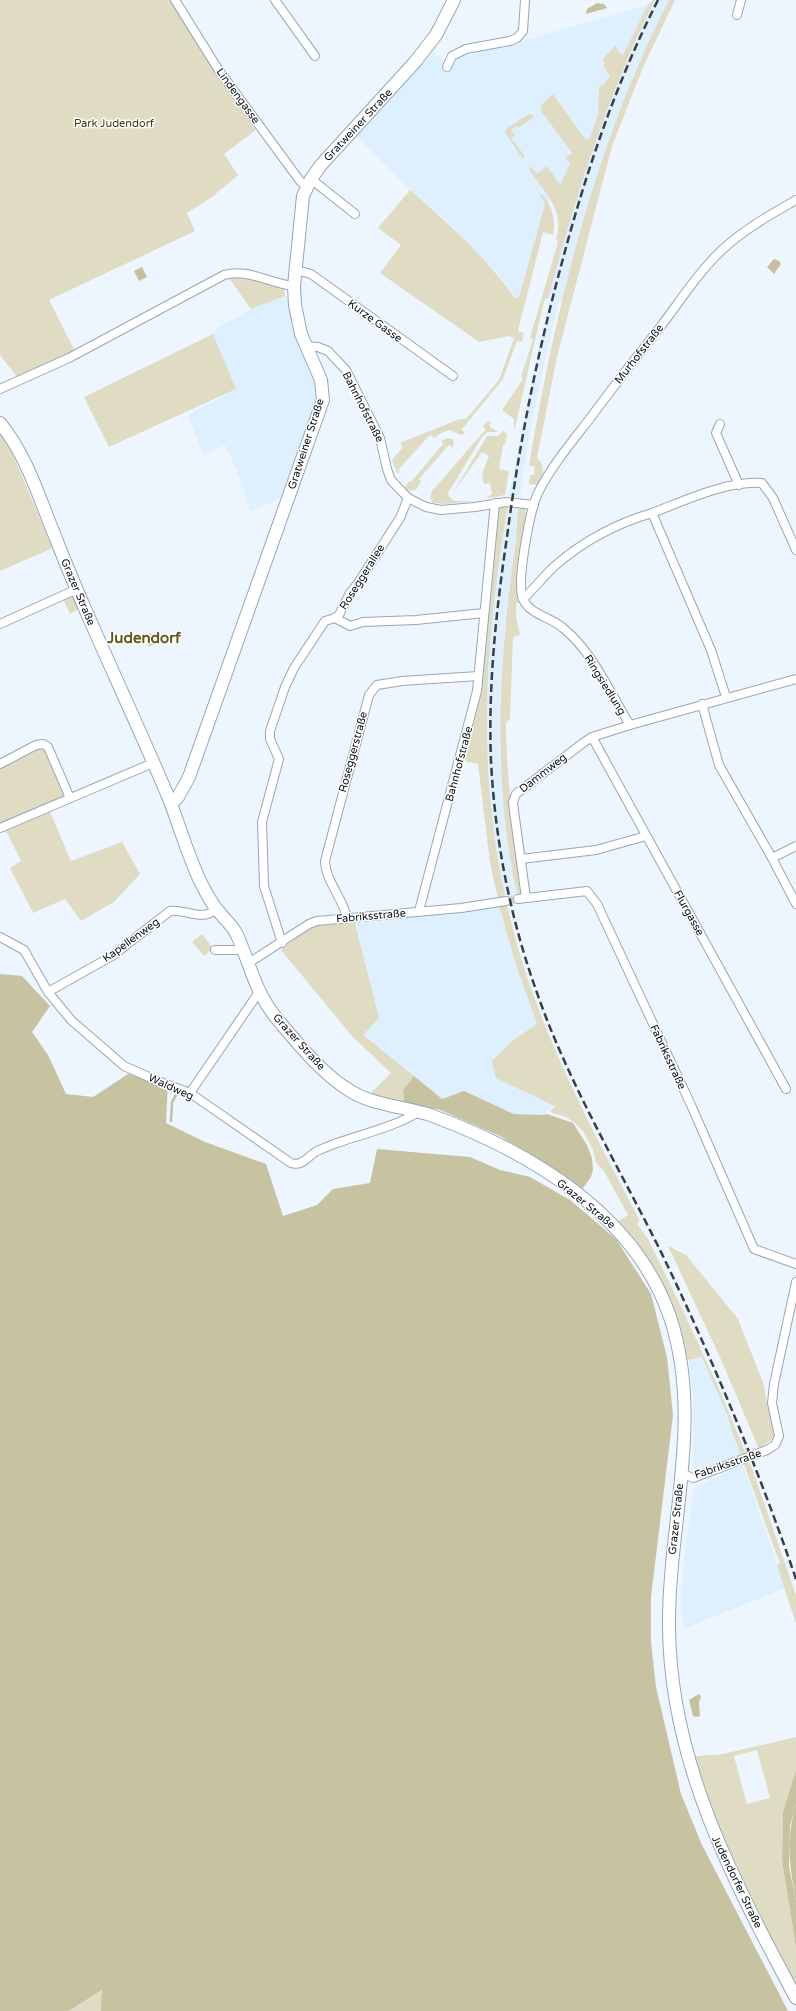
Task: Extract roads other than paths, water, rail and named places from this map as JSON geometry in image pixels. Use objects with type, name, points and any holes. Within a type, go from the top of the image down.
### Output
[{"type":"main road","name":"Gratweiner Straße","points":[[171,804],[181,794],[189,777],[321,406],[323,393],[321,380],[296,318],[294,286],[300,208],[309,183],[321,165],[415,62],[436,35],[454,0]]},
{"type":"main road","name":"Grazer Straße","points":[[0,423],[13,439],[35,485],[77,589],[171,804],[198,875],[216,909],[236,933],[259,992],[268,1007],[320,1067],[340,1084],[366,1099],[418,1111],[496,1142],[536,1165],[578,1195],[614,1225],[643,1262],[660,1293],[670,1318],[679,1348],[685,1411],[681,1473],[670,1586],[669,1627],[673,1684],[688,1761]]},
{"type":"main road","name":"Judendorfer Straße","points":[[688,1761],[701,1802],[720,1848],[796,1998]]},
{"type":"street","name":"Lindengasse","points":[[175,0],[218,69],[296,175],[356,214]]},
{"type":"street","points":[[275,0],[315,56]]},
{"type":"street","points":[[447,67],[452,56],[466,49],[510,41],[517,38],[523,32],[525,0]]},
{"type":"street","points":[[737,15],[742,0]]},
{"type":"street","name":"Murhofstraße","points":[[534,504],[538,493],[554,466],[699,276],[722,250],[750,226],[796,200]]},
{"type":"street","name":"Kurze Gasse","points":[[296,270],[311,274],[453,376]]},
{"type":"street","points":[[0,389],[69,358],[224,275],[235,272],[294,286]]},
{"type":"street","name":"Bahnhofstraße","points":[[306,346],[318,347],[328,351],[346,370],[380,438],[386,469],[391,480],[408,498],[426,506],[441,510],[466,508],[495,503],[477,691],[463,750],[419,911]]},
{"type":"street","points":[[720,424],[716,434],[739,485]]},
{"type":"street","points":[[523,599],[556,565],[575,550],[631,519],[692,498],[751,482],[762,483],[773,498],[796,550]]},
{"type":"street","name":"Roseggerallee","points":[[282,943],[264,886],[262,822],[279,759],[270,739],[270,731],[285,687],[294,668],[325,621],[335,618],[400,518],[408,498]]},
{"type":"street","points":[[495,503],[506,502],[534,504],[521,575],[523,599]]},
{"type":"street","points":[[652,513],[710,650],[726,697]]},
{"type":"street","points":[[0,624],[77,589]]},
{"type":"street","name":"Ringsiedlung","points":[[523,599],[532,610],[560,626],[573,638],[596,668],[630,725],[726,697],[796,679]]},
{"type":"street","points":[[335,618],[350,626],[363,622],[416,620],[484,613]]},
{"type":"street","name":"Roseggerstraße","points":[[347,918],[346,910],[325,869],[324,861],[369,695],[377,685],[402,681],[478,676]]},
{"type":"street","points":[[702,704],[719,765],[772,858],[796,904]]},
{"type":"street","name":"Dammweg","points":[[522,899],[521,859],[513,802],[516,794],[592,737],[630,725]]},
{"type":"street","name":"Flurgasse","points":[[592,737],[786,1089]]},
{"type":"street","points":[[0,764],[36,745],[43,744],[48,747],[70,798]]},
{"type":"street","points":[[0,828],[153,763]]},
{"type":"street","points":[[521,859],[596,850],[646,836]]},
{"type":"street","points":[[772,858],[796,846]]},
{"type":"street","name":"Fabriksstraße","points":[[522,899],[587,891],[597,904],[693,1111],[754,1249],[796,1264]]},
{"type":"street","name":"Fabriksstraße","points":[[247,964],[282,943],[309,924],[347,918],[506,901]]},
{"type":"street","name":"Kapellenweg","points":[[48,992],[112,956],[170,911],[180,911],[204,916],[216,909]]},
{"type":"street","name":"Waldweg","points":[[0,937],[24,950],[48,992],[71,1020],[124,1066],[179,1090],[190,1093],[291,1163],[296,1165],[302,1163],[316,1152],[402,1120],[416,1114],[418,1111]]},
{"type":"street","points":[[215,950],[242,950]]},
{"type":"street","points":[[190,1093],[259,992]]},
{"type":"street","name":"Fabriksstraße","points":[[681,1473],[693,1478],[767,1450],[775,1445],[779,1436],[772,1403],[774,1384],[796,1282]]},
{"type":"waterway","points":[[171,1121],[172,1102],[179,1090]]},
{"type":"tunnel","points":[[506,901],[518,899]]},
{"type":"railway","points":[[658,0],[642,32],[602,131],[570,232],[544,333],[517,468],[496,621],[490,733],[493,791],[500,849],[511,906],[536,990],[549,1024],[563,1058],[595,1124],[662,1254],[717,1374],[766,1496],[796,1579]]},
{"type":"district","name":"Judendorf","points":[[144,638]]},
{"type":"park label","name":"Park Judendorf","points":[[114,123]]}]
